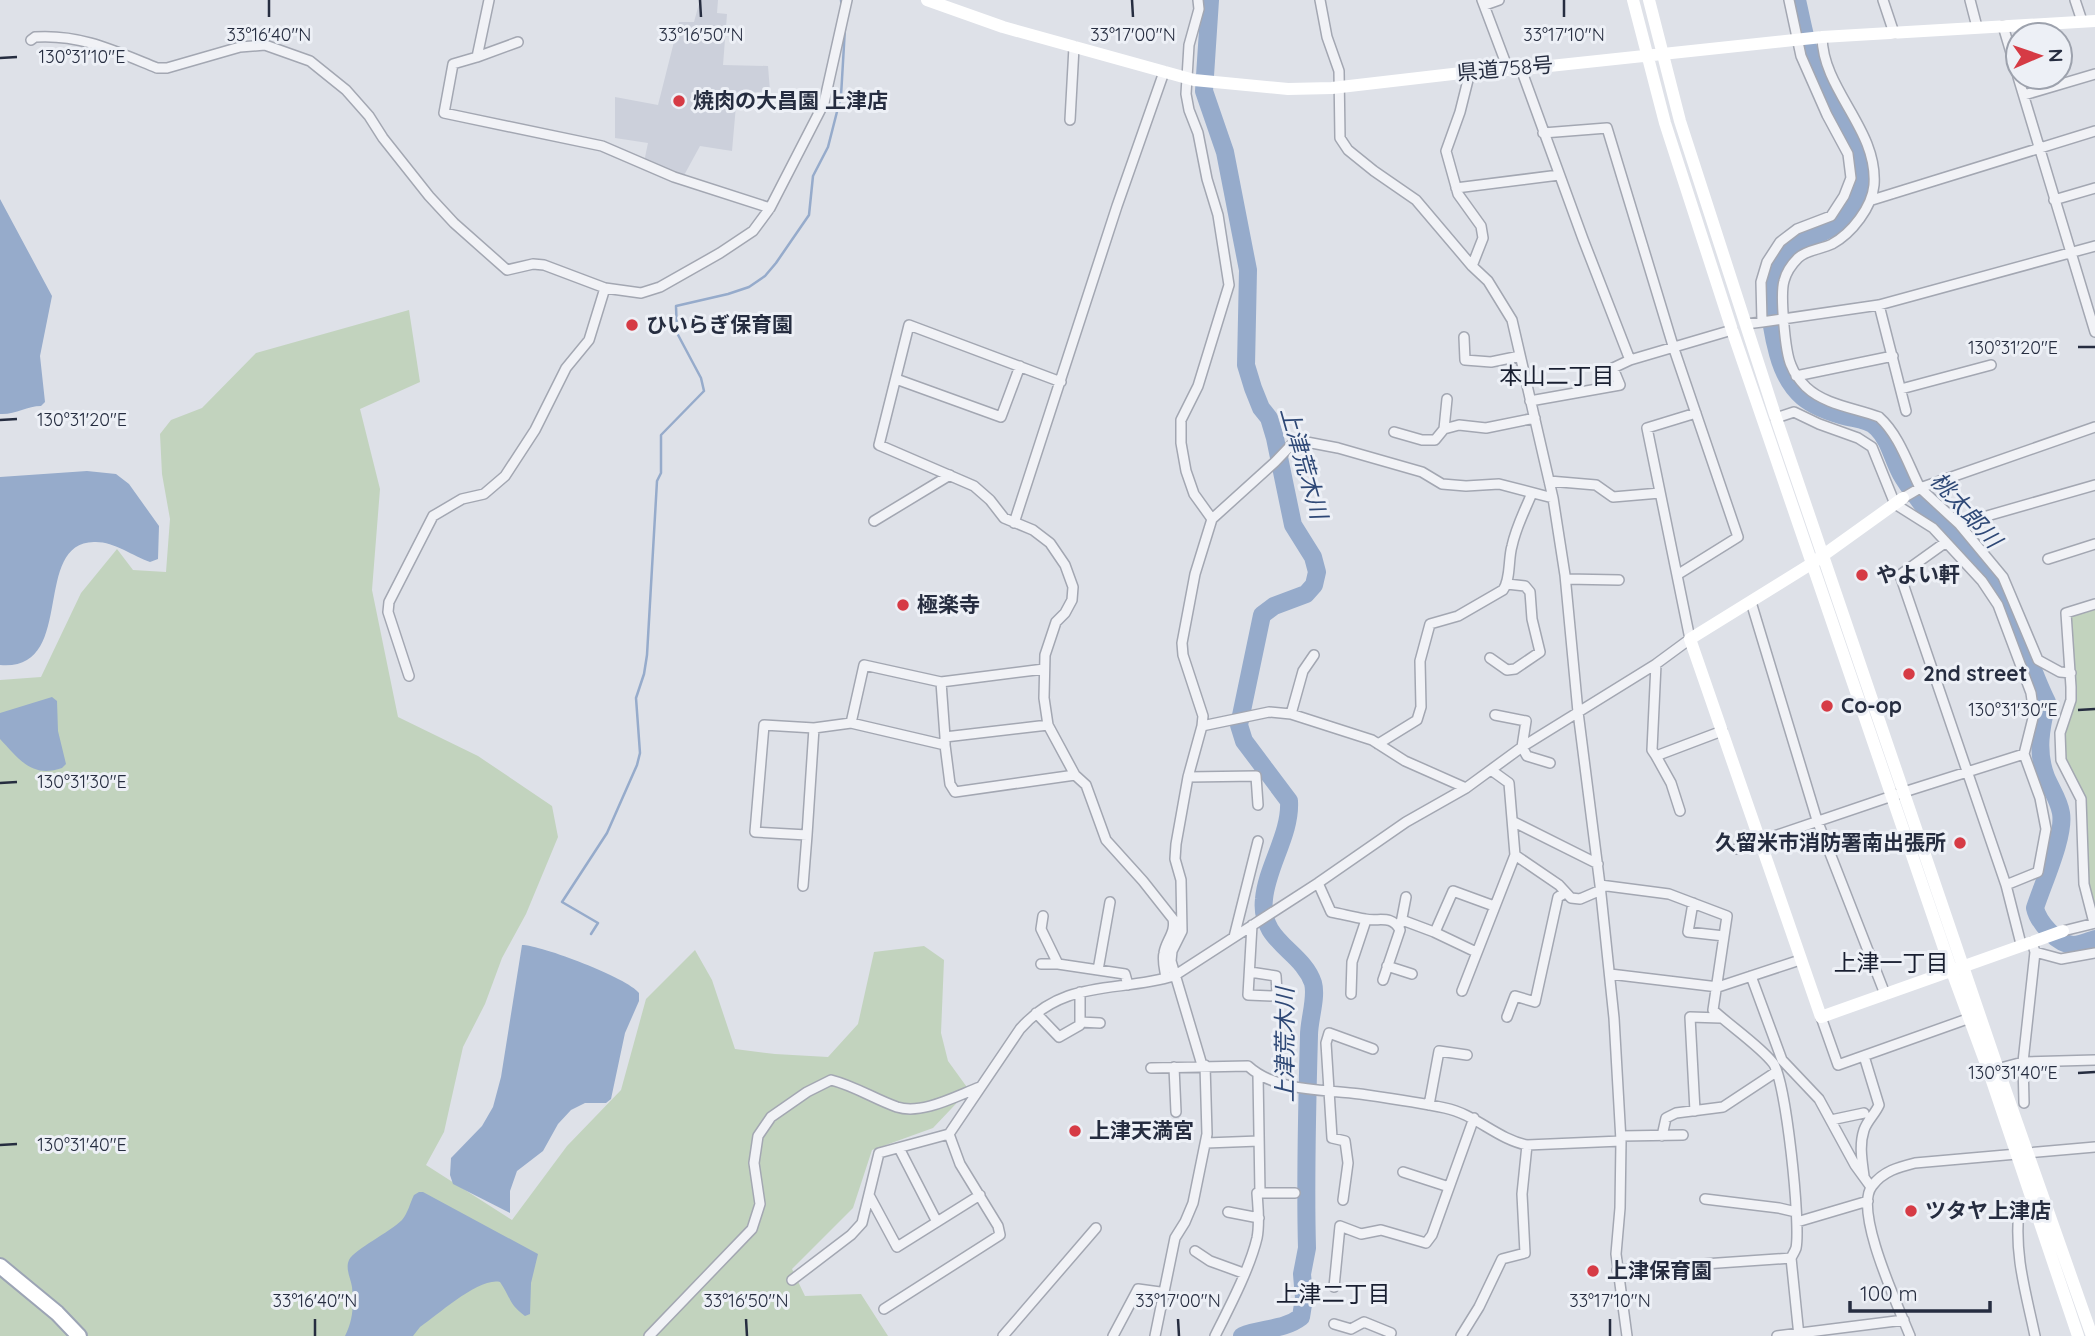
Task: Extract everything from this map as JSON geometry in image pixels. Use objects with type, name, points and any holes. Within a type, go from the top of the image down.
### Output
[{"type":"main road","points":[[0,1266],[57,1313],[79,1336]]},
{"type":"street","points":[[477,57],[489,0]]},
{"type":"street","points":[[31,40],[48,36],[87,40],[156,68],[167,68],[240,47],[264,45],[286,51],[310,61],[346,90],[429,196],[454,223],[507,270],[533,264],[544,265],[605,288],[641,293],[660,286],[720,253],[753,231],[770,208],[824,103],[847,0]]},
{"type":"street","name":"県道758号","points":[[927,0],[1003,27],[1190,79],[1288,89],[1340,87],[1797,39],[2088,21]]},
{"type":"street","points":[[1198,0],[1199,9],[1189,45],[1189,110],[1198,134],[1207,180],[1218,215],[1228,285],[1198,386],[1181,420],[1181,443],[1186,471],[1195,494],[1212,519]]},
{"type":"street","points":[[1321,0],[1327,37],[1339,71],[1340,138],[1348,150],[1416,200],[1488,281],[1512,320],[1535,418],[1553,498],[1566,579],[1578,712],[1610,974],[1621,1138],[1616,1270],[1627,1336]]},
{"type":"street","points":[[1499,0],[1483,2],[1543,133],[1630,360]]},
{"type":"street","points":[[1633,0],[1665,123],[1732,330],[1811,564],[1898,794]]},
{"type":"street","points":[[1648,0],[1680,121],[1898,794],[2037,1198],[2092,1336]]},
{"type":"street","points":[[1762,322],[1761,282],[1767,262],[1780,243],[1797,229],[1831,216],[1844,196],[1851,178],[1848,154],[1801,56],[1789,0]]},
{"type":"street","points":[[1883,0],[1894,33]]},
{"type":"street","points":[[1970,0],[1978,27]]},
{"type":"street","points":[[2076,0],[2088,21]]},
{"type":"street","points":[[1822,37],[1824,59],[1870,149],[1874,183],[1872,200],[1847,233],[1832,244],[1799,257],[1789,269],[1783,282],[1784,320],[1790,364],[1796,376],[1821,398],[1879,417],[1886,423],[1897,439],[1920,488],[1959,524],[2003,577],[2038,660],[2060,672],[2071,673]]},
{"type":"street","points":[[518,42],[453,64],[444,113],[602,146],[674,177],[770,208]]},
{"type":"street","points":[[1070,120],[1074,47]]},
{"type":"street","points":[[1014,523],[1117,206],[1164,72]]},
{"type":"street","points":[[1470,72],[1446,151],[1456,188],[1481,226],[1483,238],[1472,266]]},
{"type":"street","points":[[2024,95],[2095,74]]},
{"type":"street","points":[[2023,91],[2071,253],[2092,307],[2095,332]]},
{"type":"street","points":[[1543,133],[1607,128],[1674,349],[1738,537],[1677,575]]},
{"type":"street","points":[[1872,200],[2095,131]]},
{"type":"street","points":[[1456,188],[1559,175]]},
{"type":"street","points":[[2054,200],[2095,188]]},
{"type":"street","points":[[1746,324],[1879,305],[2095,246]]},
{"type":"street","points":[[409,676],[389,621],[389,602],[433,516],[462,499],[485,494],[505,476],[535,430],[566,368],[589,341],[605,288]]},
{"type":"street","points":[[1879,305],[1906,411]]},
{"type":"street","points":[[1061,382],[909,325],[880,445],[974,486],[1004,518],[1033,530],[1050,543],[1065,565],[1073,587],[1072,600],[1056,622],[1050,636],[1044,669],[1048,725],[1076,775],[1086,785],[1106,840],[1173,919],[1173,934],[1163,958],[1203,1065],[1208,1134],[1193,1203],[1175,1238],[1155,1336]]},
{"type":"street","points":[[1530,401],[1620,385],[1613,369],[1630,360],[1732,330]]},
{"type":"street","points":[[1464,337],[1465,360],[1491,362],[1520,356]]},
{"type":"street","points":[[1796,376],[1893,356]]},
{"type":"street","points":[[1901,389],[1991,365]]},
{"type":"street","points":[[896,379],[1001,417],[1020,366]]},
{"type":"street","points":[[1394,432],[1422,440],[1435,440],[1444,429],[1447,400]]},
{"type":"street","points":[[1776,418],[1794,412],[1819,425],[1858,438],[1872,447],[1899,501],[1933,528],[1982,581],[1998,605],[2031,693],[2034,714],[2024,754],[2040,798],[2046,829],[2038,872],[2006,884]]},
{"type":"street","points":[[1696,413],[1647,428],[1690,639],[1838,1065],[1970,1018]]},
{"type":"street","points":[[1444,429],[1459,425],[1486,428],[1535,418]]},
{"type":"street","points":[[792,1280],[851,1235],[862,1223],[879,1153],[949,1133],[1020,1029],[1036,1013],[1062,997],[1080,992],[1170,977],[1318,883],[1406,822],[1466,788],[1522,747],[1811,564],[1920,488],[2095,427]]},
{"type":"street","points":[[1170,977],[1172,951],[1182,931],[1181,880],[1175,859],[1188,777],[1202,726],[1201,705],[1183,655],[1182,643],[1195,574],[1212,519],[1296,440],[1338,447],[1422,472],[1442,484],[1499,484],[1553,498]]},
{"type":"street","points":[[874,521],[950,475]]},
{"type":"street","points":[[1549,481],[1596,485],[1613,497],[1660,493]]},
{"type":"street","points":[[1959,524],[2095,485]]},
{"type":"street","points":[[1378,744],[1417,720],[1421,707],[1420,661],[1430,624],[1458,616],[1503,590],[1507,584],[1507,565],[1512,544],[1532,493]]},
{"type":"street","points":[[1946,542],[1900,575],[2006,884],[2030,946],[2023,1062],[2024,1103]]},
{"type":"street","points":[[2048,559],[2095,544]]},
{"type":"street","points":[[1566,579],[1619,580]]},
{"type":"street","points":[[1490,658],[1507,670],[1515,669],[1540,652],[1532,619],[1530,592],[1525,586],[1507,584]]},
{"type":"street","points":[[1751,602],[1817,820],[1885,994]]},
{"type":"street","points":[[1821,1017],[1958,968],[2030,946],[2063,931],[2095,923],[2084,884],[2081,799],[2061,760],[2060,733],[2071,700],[2066,613],[2095,604]]},
{"type":"street","points":[[1292,714],[1303,671],[1314,656]]},
{"type":"street","points":[[1656,664],[1652,750],[1671,783],[1680,811]]},
{"type":"street","points":[[851,723],[864,665],[941,682],[1044,669]]},
{"type":"street","points":[[941,682],[950,784],[955,792],[1076,775]]},
{"type":"street","points":[[1202,726],[1269,712],[1292,714],[1378,744],[1405,761],[1466,788]]},
{"type":"street","points":[[1495,715],[1526,721],[1522,747],[1527,756],[1550,763]]},
{"type":"street","points":[[807,835],[755,832],[764,724],[814,728],[851,723],[945,741],[1048,725]]},
{"type":"street","points":[[803,886],[814,728]]},
{"type":"street","points":[[1656,756],[1722,731]]},
{"type":"street","points":[[1736,849],[1817,820],[2024,754]]},
{"type":"street","points":[[1462,991],[1515,855],[1509,783],[1491,770]]},
{"type":"street","points":[[1188,777],[1256,776],[1258,805]]},
{"type":"street","points":[[1514,822],[1598,864]]},
{"type":"street","points":[[1234,937],[1258,841]]},
{"type":"street","points":[[1515,855],[1559,885],[1571,898],[1580,899],[1601,888],[1669,894],[1727,916],[1713,1010],[1819,1099],[1871,1187]]},
{"type":"street","points":[[1318,883],[1331,912],[1366,919],[1381,918],[1435,932],[1476,952]]},
{"type":"street","points":[[1435,932],[1453,891],[1494,906]]},
{"type":"street","points":[[1507,1017],[1515,996],[1535,1002],[1558,897],[1565,893]]},
{"type":"street","points":[[1383,980],[1406,897]]},
{"type":"street","points":[[1098,970],[1110,902]]},
{"type":"street","points":[[1693,903],[1688,932],[1724,936]]},
{"type":"street","points":[[1043,916],[1041,929],[1058,964]]},
{"type":"street","points":[[1351,994],[1352,962],[1366,919]]},
{"type":"street","points":[[1250,972],[1252,925]]},
{"type":"street","points":[[2030,946],[2061,959],[2095,953]]},
{"type":"street","points":[[1610,974],[1718,987],[1800,960]]},
{"type":"street","points":[[1041,964],[1125,974],[1128,985]]},
{"type":"street","points":[[1387,966],[1412,974]]},
{"type":"street","points":[[1958,968],[1970,1018],[1994,1070]]},
{"type":"street","points":[[1751,976],[1778,1065],[1788,1126],[1796,1217],[1796,1249],[1791,1258],[1799,1335]]},
{"type":"street","points":[[1036,1013],[1059,1037],[1080,1025],[1080,992]]},
{"type":"street","points":[[1695,1111],[1690,1017],[1721,1018]]},
{"type":"street","points":[[1080,1022],[1100,1023]]},
{"type":"street","points":[[1343,1200],[1347,1150],[1345,1141],[1332,1138],[1326,1044],[1329,1033],[1373,1048]]},
{"type":"street","points":[[1429,1105],[1439,1051],[1467,1055]]},
{"type":"street","points":[[1864,1056],[1879,1105],[1865,1128],[1862,1139],[1864,1178]]},
{"type":"street","points":[[1994,1070],[2023,1062],[2095,1060]]},
{"type":"street","points":[[1662,1136],[1666,1118],[1675,1113],[1723,1107],[1778,1065]]},
{"type":"street","points":[[1152,1068],[1248,1066],[1258,1075],[1294,1086],[1429,1105],[1463,1113],[1513,1142],[1527,1145],[1684,1135]]},
{"type":"street","points":[[1174,1067],[1176,1112]]},
{"type":"street","points":[[1215,1336],[1256,1238],[1259,1219],[1257,1193],[1260,1193],[1258,1075]]},
{"type":"street","points":[[649,1336],[752,1229],[760,1204],[754,1163],[758,1136],[771,1117],[807,1092],[831,1080],[851,1085],[898,1108],[920,1108],[981,1087]]},
{"type":"street","points":[[1831,1121],[1864,1113]]},
{"type":"street","points":[[1334,1287],[1340,1226],[1361,1234],[1381,1230],[1426,1243],[1432,1235],[1474,1118]]},
{"type":"street","points":[[884,1309],[1000,1235],[998,1226],[960,1164],[949,1133]]},
{"type":"street","points":[[1206,1143],[1259,1142]]},
{"type":"street","points":[[1461,1336],[1479,1307],[1502,1259],[1525,1253],[1522,1194],[1527,1145]]},
{"type":"street","points":[[1910,1336],[1870,1233],[1868,1201],[1871,1187],[1894,1168],[1915,1163],[2095,1147]]},
{"type":"street","points":[[899,1148],[937,1222]]},
{"type":"street","points":[[1403,1172],[1449,1187]]},
{"type":"street","points":[[1260,1193],[1295,1193]]},
{"type":"street","points":[[869,1195],[897,1247],[980,1195]]},
{"type":"street","points":[[2035,1336],[2018,1261],[2017,1227],[2019,1210],[2037,1198]]},
{"type":"street","points":[[2037,1198],[2078,1336]]},
{"type":"street","points":[[1705,1199],[1779,1208],[1796,1217],[1868,1201]]},
{"type":"street","points":[[1228,1212],[1259,1219]]},
{"type":"street","points":[[1003,1336],[1096,1228]]},
{"type":"street","points":[[1195,1251],[1210,1261],[1243,1273]]},
{"type":"street","points":[[1616,1270],[1791,1258]]},
{"type":"street","points":[[1113,1336],[1139,1289],[1160,1292]]},
{"type":"street","points":[[1777,1336],[1904,1320]]},
{"type":"street","points":[[1334,1324],[1352,1329],[1364,1322],[1391,1333]]},
{"type":"shaded area","points":[[700,0],[718,0],[717,13],[727,14],[723,65],[768,66],[770,91],[737,94],[732,151],[700,146],[682,179],[644,162],[648,143],[615,138],[615,97],[658,105],[679,22],[694,22]]},
{"type":"green space","points":[[409,310],[420,382],[360,409],[380,489],[372,590],[398,717],[478,756],[552,806],[558,837],[526,914],[502,958],[485,1004],[463,1047],[444,1132],[426,1165],[512,1220],[567,1146],[621,1090],[646,999],[695,950],[712,980],[735,1049],[828,1057],[858,1024],[874,952],[924,946],[944,960],[941,1033],[948,1061],[969,1090],[933,1128],[872,1150],[853,1208],[792,1269],[805,1296],[861,1294],[888,1336],[0,1336],[0,680],[41,677],[81,593],[117,549],[133,570],[166,572],[170,519],[162,474],[160,434],[171,420],[202,408],[256,353]]},
{"type":"green space","points":[[2095,604],[2095,923],[2084,884],[2081,799],[2061,760],[2060,733],[2071,700],[2066,613]]},
{"type":"water","points":[[0,199],[52,296],[40,356],[45,402],[41,406],[5,414],[0,414]]},
{"type":"water","points":[[87,471],[116,474],[129,484],[159,526],[158,559],[150,562],[101,542],[75,548],[63,563],[47,629],[39,649],[24,662],[0,665],[0,477]]},
{"type":"water","points":[[52,697],[57,701],[58,731],[66,764],[62,768],[42,771],[26,765],[0,739],[0,713]]},
{"type":"water","points":[[522,945],[547,950],[619,979],[639,993],[639,1001],[625,1033],[611,1099],[606,1103],[585,1103],[571,1110],[558,1124],[543,1151],[517,1171],[510,1191],[510,1213],[453,1184],[450,1175],[451,1158],[482,1126],[493,1107],[501,1077]]},
{"type":"water","points":[[419,1192],[538,1254],[531,1283],[530,1314],[525,1316],[516,1308],[500,1282],[491,1282],[459,1298],[420,1327],[413,1336],[345,1336],[353,1306],[349,1260],[402,1220],[414,1195]]},
{"type":"waterway","points":[[841,0],[842,8]]},
{"type":"waterway","name":"上津荒木川","points":[[1210,0],[1204,91],[1225,152],[1248,270],[1246,365],[1275,438],[1293,525],[1313,557],[1317,572],[1314,585],[1306,594],[1274,606],[1262,615],[1239,725],[1244,741],[1289,801],[1283,838],[1266,887],[1264,914],[1274,936],[1308,972],[1314,995],[1309,1035],[1307,1248],[1302,1274],[1304,1298],[1301,1317],[1287,1324],[1242,1336]]},
{"type":"waterway","name":"桃太郎川","points":[[1797,0],[1815,67],[1861,153],[1864,181],[1850,213],[1832,228],[1791,248],[1777,268],[1770,304],[1778,354],[1788,379],[1802,397],[1822,409],[1867,422],[1877,428],[1888,444],[1903,477],[1919,500],[1979,558],[1996,580],[2047,702],[2041,730],[2041,758],[2061,813],[2057,847],[2035,908],[2044,926],[2061,941],[2073,945],[2095,939]]},
{"type":"waterway","points":[[591,934],[598,923],[562,902],[607,833],[637,765],[640,753],[636,698],[647,655],[657,481],[661,473],[661,435],[704,391],[701,378],[677,333],[676,306],[749,287],[765,276],[776,263],[809,215],[813,176],[828,147],[841,96],[845,28]]},
{"type":"place","name":"焼肉の大昌園 上津店","points":[[679,101]]},
{"type":"place","name":"ひいらぎ保育園","points":[[632,325]]},
{"type":"place","name":"やよい軒","points":[[1862,575]]},
{"type":"place","name":"極楽寺","points":[[903,605]]},
{"type":"place","name":"2nd street","points":[[1909,674]]},
{"type":"place","name":"Co-op","points":[[1827,706]]},
{"type":"place","name":"久留米市消防署南出張所","points":[[1960,843]]},
{"type":"place","name":"上津天満宮","points":[[1075,1131]]},
{"type":"place","name":"ツタヤ上津店","points":[[1911,1211]]},
{"type":"place","name":"上津保育園","points":[[1593,1271]]},
{"type":"district","name":"本山二丁目","points":[[1557,376]]},
{"type":"district","name":"上津一丁目","points":[[1891,963]]},
{"type":"district","name":"上津二丁目","points":[[1333,1294]]}]
